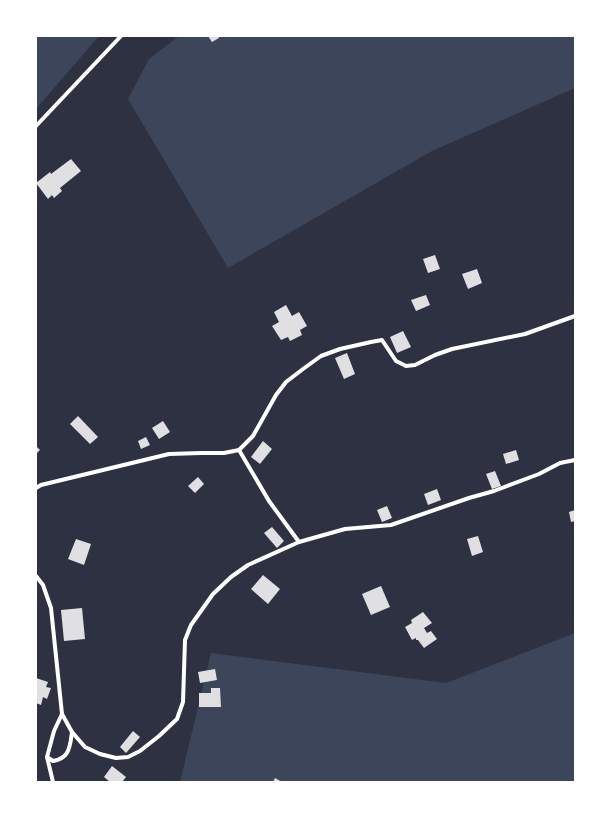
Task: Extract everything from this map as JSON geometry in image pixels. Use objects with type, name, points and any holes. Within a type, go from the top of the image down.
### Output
[{"type":"street","points":[[36,126],[121,36]]},
{"type":"street","points":[[36,488],[41,485],[169,454],[224,453],[239,450],[253,436],[276,395],[286,382],[321,356],[340,349],[382,340],[396,361],[406,366],[416,365],[435,355],[452,349],[525,334],[575,316]]},
{"type":"street","points":[[239,450],[269,501],[299,542]]},
{"type":"street","points":[[36,576],[42,585],[51,608],[62,714],[72,732],[85,747],[100,754],[116,758],[128,757],[140,751],[177,719],[183,702],[185,640],[192,625],[213,594],[231,577],[248,565],[299,542],[345,529],[390,525],[494,491],[539,474],[560,463],[575,460]]},
{"type":"street","points":[[53,782],[46,757],[54,731],[62,714]]},
{"type":"street","points":[[46,757],[53,761],[62,759],[70,748],[72,732]]},
{"type":"shaded area","points":[[36,36],[99,36],[36,109]]},
{"type":"shaded area","points":[[179,36],[575,36],[575,88],[432,151],[228,268],[128,99],[149,59]]},
{"type":"shaded area","points":[[575,633],[575,782],[180,782],[211,653],[446,683]]},
{"type":"building","points":[[208,36],[218,36],[219,38],[212,42]]},
{"type":"building","points":[[71,159],[81,171],[60,188],[62,191],[54,198],[52,195],[48,199],[36,183]]},
{"type":"building","points":[[435,255],[440,269],[428,273],[423,259]]},
{"type":"building","points":[[477,269],[482,283],[468,289],[462,274]]},
{"type":"building","points":[[426,295],[430,305],[416,311],[411,300]]},
{"type":"building","points":[[286,305],[292,316],[299,312],[307,326],[300,330],[302,335],[290,341],[288,337],[281,340],[272,326],[279,322],[274,312]]},
{"type":"building","points":[[403,331],[411,347],[397,353],[390,337]]},
{"type":"building","points":[[347,353],[355,374],[344,379],[335,358]]},
{"type":"building","points":[[78,416],[98,437],[90,444],[70,424]]},
{"type":"building","points":[[163,421],[170,432],[159,439],[152,428]]},
{"type":"building","points":[[146,437],[150,445],[141,449],[138,441]]},
{"type":"building","points":[[263,441],[272,449],[260,464],[251,457]]},
{"type":"building","points":[[36,446],[40,450],[36,454]]},
{"type":"building","points":[[516,450],[519,460],[506,464],[503,454]]},
{"type":"building","points":[[495,471],[501,486],[492,489],[486,474]]},
{"type":"building","points":[[198,477],[204,484],[195,493],[188,486]]},
{"type":"building","points":[[437,489],[441,500],[428,505],[424,494]]},
{"type":"building","points":[[387,506],[392,518],[382,522],[377,510]]},
{"type":"building","points":[[575,510],[575,521],[571,522],[569,512]]},
{"type":"building","points":[[272,527],[284,541],[277,548],[264,533]]},
{"type":"building","points":[[478,536],[483,552],[472,556],[467,539]]},
{"type":"building","points":[[76,539],[91,544],[84,565],[68,559]]},
{"type":"building","points":[[263,575],[280,589],[268,604],[251,589]]},
{"type":"building","points":[[381,586],[390,607],[371,615],[362,594]]},
{"type":"building","points":[[82,608],[85,639],[64,641],[61,610]]},
{"type":"building","points":[[423,612],[432,623],[424,628],[427,633],[431,631],[437,639],[424,648],[418,640],[416,640],[416,638],[412,640],[405,627],[412,623],[411,620]]},
{"type":"building","points":[[215,669],[217,680],[200,683],[198,672]]},
{"type":"building","points":[[36,678],[48,682],[46,687],[51,688],[47,699],[43,697],[41,705],[36,703]]},
{"type":"building","points":[[211,688],[220,688],[221,707],[199,707],[199,693],[211,693]]},
{"type":"building","points":[[133,731],[140,737],[126,753],[120,747]]},
{"type":"building","points":[[112,766],[126,777],[122,782],[110,782],[104,777]]},
{"type":"building","points":[[275,778],[282,782],[273,782]]}]
